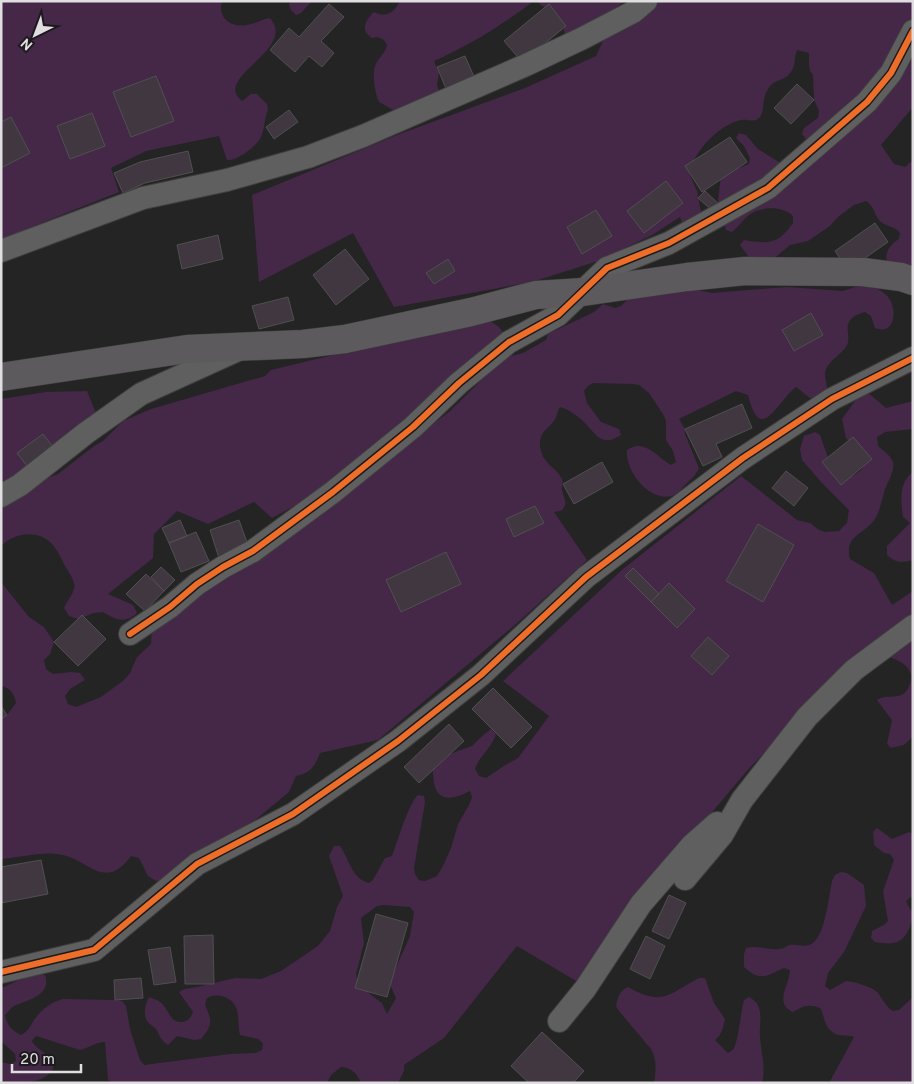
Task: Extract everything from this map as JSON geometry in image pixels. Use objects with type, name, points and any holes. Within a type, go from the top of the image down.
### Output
[{"type":"street","points":[[1,252],[143,198],[228,180],[308,156],[363,136],[581,39],[633,12],[646,1]]},
{"type":"street","points":[[130,634],[170,607],[197,584],[253,551],[333,492],[413,427],[459,383],[509,342],[558,315],[607,268],[669,243],[768,188],[867,102],[891,72],[913,31]]},
{"type":"street","points":[[1,377],[187,349],[243,347],[346,339],[471,312],[536,295],[583,292],[644,282],[745,271],[864,272],[901,276],[913,281]]},
{"type":"street","points":[[1,496],[20,485],[86,433],[141,394],[243,347]]},
{"type":"street","points":[[1,972],[94,950],[198,864],[293,814],[398,741],[481,675],[586,577],[743,458],[832,398],[913,358]]},
{"type":"street","points":[[685,879],[722,835],[742,800],[807,718],[854,670],[913,626]]},
{"type":"street","points":[[559,1021],[595,976],[641,904],[692,845],[742,800]]},
{"type":"shaded area","points":[[1,1],[222,1],[223,17],[236,25],[253,24],[270,18],[276,30],[273,41],[237,82],[235,92],[242,101],[251,94],[257,94],[267,104],[268,110],[259,141],[246,152],[231,160],[227,160],[219,136],[146,151],[111,168],[119,192],[1,239]]},
{"type":"shaded area","points":[[291,1],[312,1],[301,13],[296,15],[289,5]]},
{"type":"shaded area","points":[[400,1],[534,1],[486,34],[434,61],[439,73],[437,85],[439,92],[395,111],[379,102],[374,84],[375,66],[387,45],[384,40],[378,37],[372,38],[368,35],[365,25],[368,18],[374,12],[378,14],[389,13],[395,9]]},
{"type":"shaded area","points":[[536,1],[624,1],[612,12],[565,38],[560,19]]},
{"type":"shaded area","points":[[656,1],[913,1],[913,107],[881,145],[894,164],[905,167],[913,160],[913,267],[887,264],[887,253],[890,246],[899,239],[900,233],[880,221],[871,205],[866,201],[854,205],[838,217],[830,226],[808,241],[790,245],[772,260],[751,260],[740,245],[744,240],[766,242],[782,236],[793,223],[793,216],[789,213],[771,208],[759,210],[749,215],[732,232],[726,230],[718,201],[721,175],[749,164],[750,158],[744,146],[736,138],[739,133],[746,135],[758,149],[782,164],[809,143],[802,134],[804,128],[818,118],[819,111],[814,100],[813,75],[810,71],[809,53],[797,50],[794,67],[791,72],[769,88],[765,96],[761,116],[753,121],[741,120],[724,127],[708,140],[696,157],[689,173],[697,191],[702,217],[684,228],[680,217],[652,235],[598,261],[532,282],[394,307],[353,233],[259,282],[252,195],[397,135],[525,88],[596,56],[604,39]]},
{"type":"shaded area","points":[[867,283],[888,297],[893,308],[893,320],[891,325],[882,329],[875,328],[871,316],[865,312],[850,320],[847,345],[826,369],[827,392],[816,398],[810,398],[796,387],[776,410],[763,419],[758,417],[753,410],[748,395],[736,391],[679,419],[685,429],[685,434],[699,468],[697,473],[672,496],[663,497],[647,490],[634,475],[627,458],[627,450],[639,446],[650,450],[671,465],[676,462],[673,451],[666,440],[666,421],[663,414],[649,393],[639,385],[593,383],[584,391],[587,403],[601,422],[619,429],[621,435],[614,439],[604,440],[600,438],[579,417],[560,407],[554,421],[541,436],[541,450],[545,460],[563,480],[562,489],[565,506],[561,511],[554,512],[587,560],[516,624],[378,740],[320,753],[312,768],[296,776],[289,792],[254,821],[193,857],[165,879],[156,881],[148,876],[139,858],[131,856],[121,867],[112,872],[103,873],[77,860],[56,854],[36,854],[1,859],[1,717],[7,715],[16,703],[12,692],[1,686],[1,582],[29,617],[44,627],[54,642],[50,654],[44,660],[46,669],[53,674],[80,673],[85,680],[70,689],[65,696],[68,704],[76,707],[101,697],[123,681],[130,673],[137,657],[151,644],[152,624],[159,618],[220,583],[449,412],[495,367],[511,356],[523,353],[546,340],[548,334],[594,312],[603,304],[615,308],[621,306],[630,297],[693,289],[712,293],[787,287],[843,291]]},
{"type":"shaded area","points":[[486,318],[499,327],[504,334],[408,420],[313,496],[272,518],[254,502],[208,524],[177,511],[154,534],[153,558],[108,594],[133,605],[137,613],[128,619],[116,619],[103,612],[78,619],[69,616],[64,608],[74,590],[73,581],[57,551],[45,539],[32,534],[26,534],[12,538],[1,546],[1,399],[46,392],[87,391],[100,423],[40,481],[58,474],[103,441],[123,421],[151,409],[265,376],[271,370]]},
{"type":"shaded area","points":[[866,391],[886,408],[913,401],[913,429],[885,432],[877,437],[878,446],[888,454],[892,460],[893,468],[875,519],[852,540],[849,551],[850,559],[874,573],[892,605],[913,591],[913,736],[904,745],[891,748],[887,744],[892,720],[877,700],[904,693],[911,682],[910,671],[901,662],[889,657],[853,658],[746,772],[659,875],[583,985],[517,946],[444,1038],[404,1065],[404,1071],[398,1083],[361,1083],[354,1072],[341,1067],[331,1075],[327,1083],[113,1083],[108,1080],[105,1042],[80,1050],[36,1036],[32,1041],[51,1060],[53,1069],[51,1072],[39,1080],[1,1083],[1,1062],[10,1064],[16,1061],[15,1054],[1,1041],[1,988],[23,978],[39,974],[45,975],[46,982],[42,992],[32,999],[14,1006],[5,1015],[10,1027],[21,1035],[43,1010],[59,1000],[115,1000],[122,1001],[126,1006],[130,1029],[140,1060],[144,1065],[230,1054],[256,1053],[262,1050],[263,1043],[258,1039],[240,1035],[235,1006],[229,999],[220,996],[207,998],[205,1005],[210,1023],[208,1030],[201,1039],[194,1040],[177,1036],[168,1045],[162,1040],[156,1029],[147,1021],[145,1012],[149,997],[158,1000],[174,1020],[182,1022],[189,1018],[193,1012],[179,992],[184,989],[235,978],[261,979],[281,971],[318,946],[330,931],[337,907],[343,896],[329,856],[334,846],[340,846],[355,873],[363,881],[369,883],[373,880],[385,858],[392,856],[407,814],[418,795],[424,796],[425,802],[414,868],[415,874],[419,880],[425,881],[437,876],[451,848],[458,824],[472,797],[470,791],[452,797],[440,795],[434,784],[433,765],[441,757],[472,746],[491,729],[496,734],[494,739],[475,769],[479,776],[486,778],[518,758],[549,716],[503,681],[623,569],[741,476],[797,520],[810,523],[825,532],[839,531],[847,523],[849,510],[802,460],[800,449],[804,436],[815,432],[820,435],[830,463],[850,477],[860,471],[865,461],[846,438],[842,419],[860,394]],"holes":[[[377,906],[410,907],[414,912],[410,936],[390,981],[396,998],[387,1014],[382,1003],[371,995],[357,980],[356,974],[364,943],[361,918]]]},
{"type":"shaded area","points":[[913,472],[913,560],[899,562],[887,555],[887,546],[910,523],[903,517],[902,493],[908,476]]},
{"type":"shaded area","points":[[877,828],[892,839],[909,832],[913,834],[913,897],[906,901],[912,912],[912,920],[905,936],[894,943],[875,942],[871,938],[872,931],[888,921],[883,891],[894,860],[890,854],[884,853],[874,845],[873,832]]},
{"type":"shaded area","points":[[841,872],[847,873],[864,885],[866,906],[844,952],[828,973],[825,986],[830,990],[846,981],[867,986],[877,992],[893,1011],[899,1010],[913,997],[913,1083],[829,1083],[854,1037],[838,1035],[830,1030],[821,1009],[817,1007],[807,1006],[793,1012],[787,1008],[783,999],[790,970],[784,968],[768,975],[759,976],[744,967],[746,948],[779,949],[789,945],[807,946],[814,942],[823,927],[832,881],[835,875]]},
{"type":"shaded area","points":[[699,978],[705,978],[714,1003],[725,1019],[721,1034],[715,1040],[728,1053],[733,1050],[735,1045],[744,1000],[749,997],[757,1004],[760,1015],[763,1065],[762,1083],[654,1083],[656,1065],[653,1053],[619,1011],[616,1006],[618,997],[628,987],[649,996],[665,996]]},
{"type":"building","points":[[329,4],[344,17],[321,41],[334,53],[322,67],[309,56],[295,72],[270,50],[289,28],[299,37]]},
{"type":"building","points":[[549,4],[566,26],[522,62],[504,41]]},
{"type":"building","points":[[465,56],[475,79],[447,91],[437,67]]},
{"type":"building","points":[[156,76],[174,121],[131,137],[113,92]]},
{"type":"building","points":[[797,84],[814,100],[791,124],[774,108]]},
{"type":"building","points":[[289,110],[298,122],[274,139],[266,127]]},
{"type":"building","points":[[92,113],[105,146],[70,159],[57,126]]},
{"type":"building","points":[[11,117],[30,153],[1,168],[1,122]]},
{"type":"building","points":[[730,137],[747,162],[702,192],[685,166]]},
{"type":"building","points":[[188,151],[193,172],[145,183],[123,193],[114,173],[140,162]]},
{"type":"building","points":[[666,181],[683,203],[644,233],[627,211]]},
{"type":"building","points":[[705,191],[722,207],[716,214],[698,198]]},
{"type":"building","points":[[596,210],[612,236],[582,254],[567,227]]},
{"type":"building","points":[[875,223],[888,242],[848,270],[835,251]]},
{"type":"building","points":[[218,235],[223,259],[182,269],[177,245]]},
{"type":"building","points":[[345,249],[369,279],[336,305],[313,275]]},
{"type":"building","points":[[448,259],[455,271],[434,284],[426,273]]},
{"type":"building","points":[[288,297],[294,320],[259,329],[252,306]]},
{"type":"building","points":[[811,313],[823,335],[794,351],[782,330]]},
{"type":"building","points":[[742,404],[752,428],[716,444],[722,457],[703,466],[685,429]]},
{"type":"building","points":[[43,434],[53,447],[27,466],[17,453]]},
{"type":"building","points":[[853,437],[872,459],[841,485],[822,462]]},
{"type":"building","points":[[602,462],[613,482],[574,504],[563,484]]},
{"type":"building","points":[[786,471],[808,488],[794,506],[772,488]]},
{"type":"building","points":[[535,506],[544,523],[514,537],[506,519]]},
{"type":"building","points":[[180,520],[187,536],[169,543],[162,528]]},
{"type":"building","points":[[239,520],[249,548],[219,558],[210,530]]},
{"type":"building","points":[[758,524],[794,545],[763,602],[726,581]]},
{"type":"building","points":[[196,532],[209,561],[181,572],[169,543]]},
{"type":"building","points":[[446,552],[461,584],[401,612],[386,580]]},
{"type":"building","points":[[161,567],[175,580],[164,591],[151,577]]},
{"type":"building","points":[[633,568],[659,594],[651,602],[625,576]]},
{"type":"building","points":[[146,574],[164,591],[145,611],[126,594]]},
{"type":"building","points":[[669,583],[695,609],[677,628],[651,602]]},
{"type":"building","points":[[82,615],[106,639],[78,666],[54,642]]},
{"type":"building","points":[[708,637],[729,656],[712,675],[691,656]]},
{"type":"building","points":[[493,688],[532,727],[511,748],[472,709]]},
{"type":"building","points":[[1,706],[7,715],[1,719]]},
{"type":"building","points":[[449,724],[464,741],[419,783],[404,767]]},
{"type":"building","points":[[41,860],[48,894],[1,903],[1,867]]},
{"type":"building","points":[[669,895],[686,903],[669,939],[652,931]]},
{"type":"building","points":[[376,914],[408,923],[387,997],[355,988]]},
{"type":"building","points":[[213,935],[214,984],[185,984],[184,936]]},
{"type":"building","points":[[646,936],[665,946],[650,979],[630,969]]},
{"type":"building","points":[[170,947],[176,982],[154,985],[148,950]]},
{"type":"building","points":[[141,978],[143,998],[115,1000],[114,980]]},
{"type":"building","points":[[542,1032],[584,1071],[573,1083],[529,1083],[511,1066]]},
{"type":"cycle path","points":[[130,634],[170,607],[197,584],[253,551],[333,492],[413,427],[459,383],[509,342],[558,315],[607,268],[669,243],[768,188],[867,102],[891,73],[913,31]]},
{"type":"cycle path","points":[[1,972],[94,950],[197,864],[293,814],[398,741],[481,675],[586,577],[743,458],[832,399],[913,358]]}]
